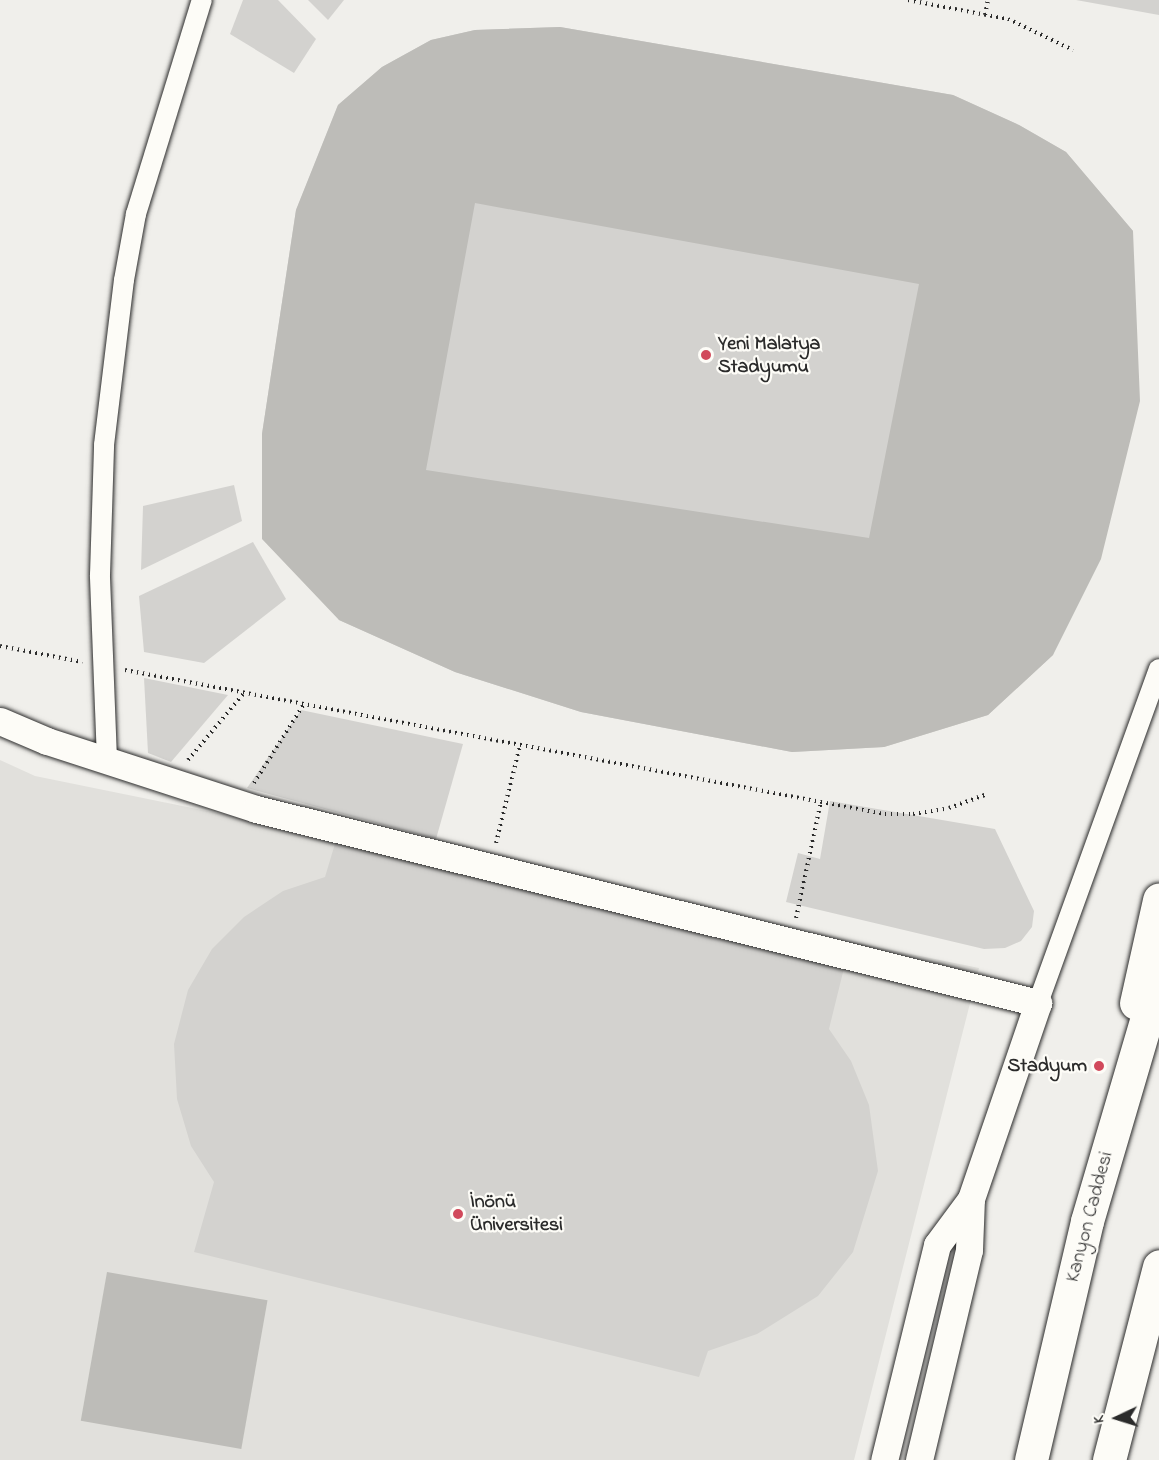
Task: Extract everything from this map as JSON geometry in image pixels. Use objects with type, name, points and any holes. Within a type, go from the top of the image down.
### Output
[{"type":"highway","points":[[1090,1210],[1159,900]]},
{"type":"highway","name":"Kanyon Caddesi","points":[[1031,1460],[1090,1210],[1159,977]]},
{"type":"highway","points":[[1109,1460],[1159,1266]]},
{"type":"street","points":[[106,760],[100,574],[104,445],[124,279],[136,214],[202,0]]},
{"type":"street","points":[[919,1460],[969,1250],[971,1199],[1038,1003],[1159,669]]},
{"type":"street","points":[[0,721],[47,741],[241,804],[1038,1003]]},
{"type":"street","points":[[884,1460],[937,1245],[971,1199]]},
{"type":"path","points":[[908,0],[1008,19],[1073,50]]},
{"type":"path","points":[[985,15],[988,0]]},
{"type":"path","points":[[0,646],[885,814],[913,814],[949,808],[985,795]]},
{"type":"path","points":[[170,781],[244,693]]},
{"type":"path","points":[[241,804],[304,704]]},
{"type":"path","points":[[491,867],[520,745]]},
{"type":"path","points":[[791,942],[821,801]]},
{"type":"shaded area","points":[[243,0],[278,0],[316,39],[294,73],[230,34]]},
{"type":"shaded area","points":[[308,0],[344,0],[328,20]]},
{"type":"shaded area","points":[[1076,0],[1159,0],[1159,15]]},
{"type":"shaded area","name":"Yeni Malatya Stadyumu","points":[[560,27],[953,95],[1019,125],[1066,152],[1133,231],[1053,655],[988,715],[884,747],[792,752],[581,712],[455,672],[339,620],[262,434],[296,210],[338,105],[382,67],[431,40],[475,30]]},
{"type":"shaded area","points":[[234,485],[242,521],[141,570],[143,506]]},
{"type":"shaded area","points":[[253,542],[286,599],[204,663],[144,652],[139,596]]},
{"type":"shaded area","points":[[144,678],[228,695],[171,762],[148,753]]},
{"type":"shaded area","points":[[301,710],[463,744],[436,839],[247,788]]},
{"type":"shaded area","name":"İnönü Üniversitesi","points":[[0,760],[35,776],[979,968],[854,1460],[0,1460]]},
{"type":"shaded area","points":[[830,801],[995,829],[1034,911],[1032,927],[1021,941],[1005,948],[984,949],[786,902],[798,853],[820,859]]},
{"type":"shaded area","points":[[337,837],[845,964],[829,1029],[851,1061],[869,1105],[878,1171],[853,1252],[818,1296],[757,1334],[708,1351],[699,1377],[194,1252],[214,1182],[191,1146],[177,1099],[174,1044],[188,990],[212,949],[244,917],[283,891],[325,877]]},
{"type":"building","name":"Yeni Malatya Stadyumu","points":[[560,27],[953,95],[1019,125],[1066,152],[1133,231],[1140,401],[1101,559],[1053,655],[988,715],[884,747],[792,752],[581,712],[455,672],[339,620],[262,539],[262,434],[296,210],[338,105],[382,67],[431,40],[475,30]],"holes":[[[475,203],[919,284],[869,538],[426,470]]]},
{"type":"building","points":[[107,1272],[268,1300],[241,1449],[81,1421]]},
{"type":"place","name":"Yeni Malatya Stadyumu","points":[[706,355]]},
{"type":"place","name":"Stadyum","points":[[1099,1066]]},
{"type":"place","name":"İnönü Üniversitesi","points":[[458,1214]]}]
